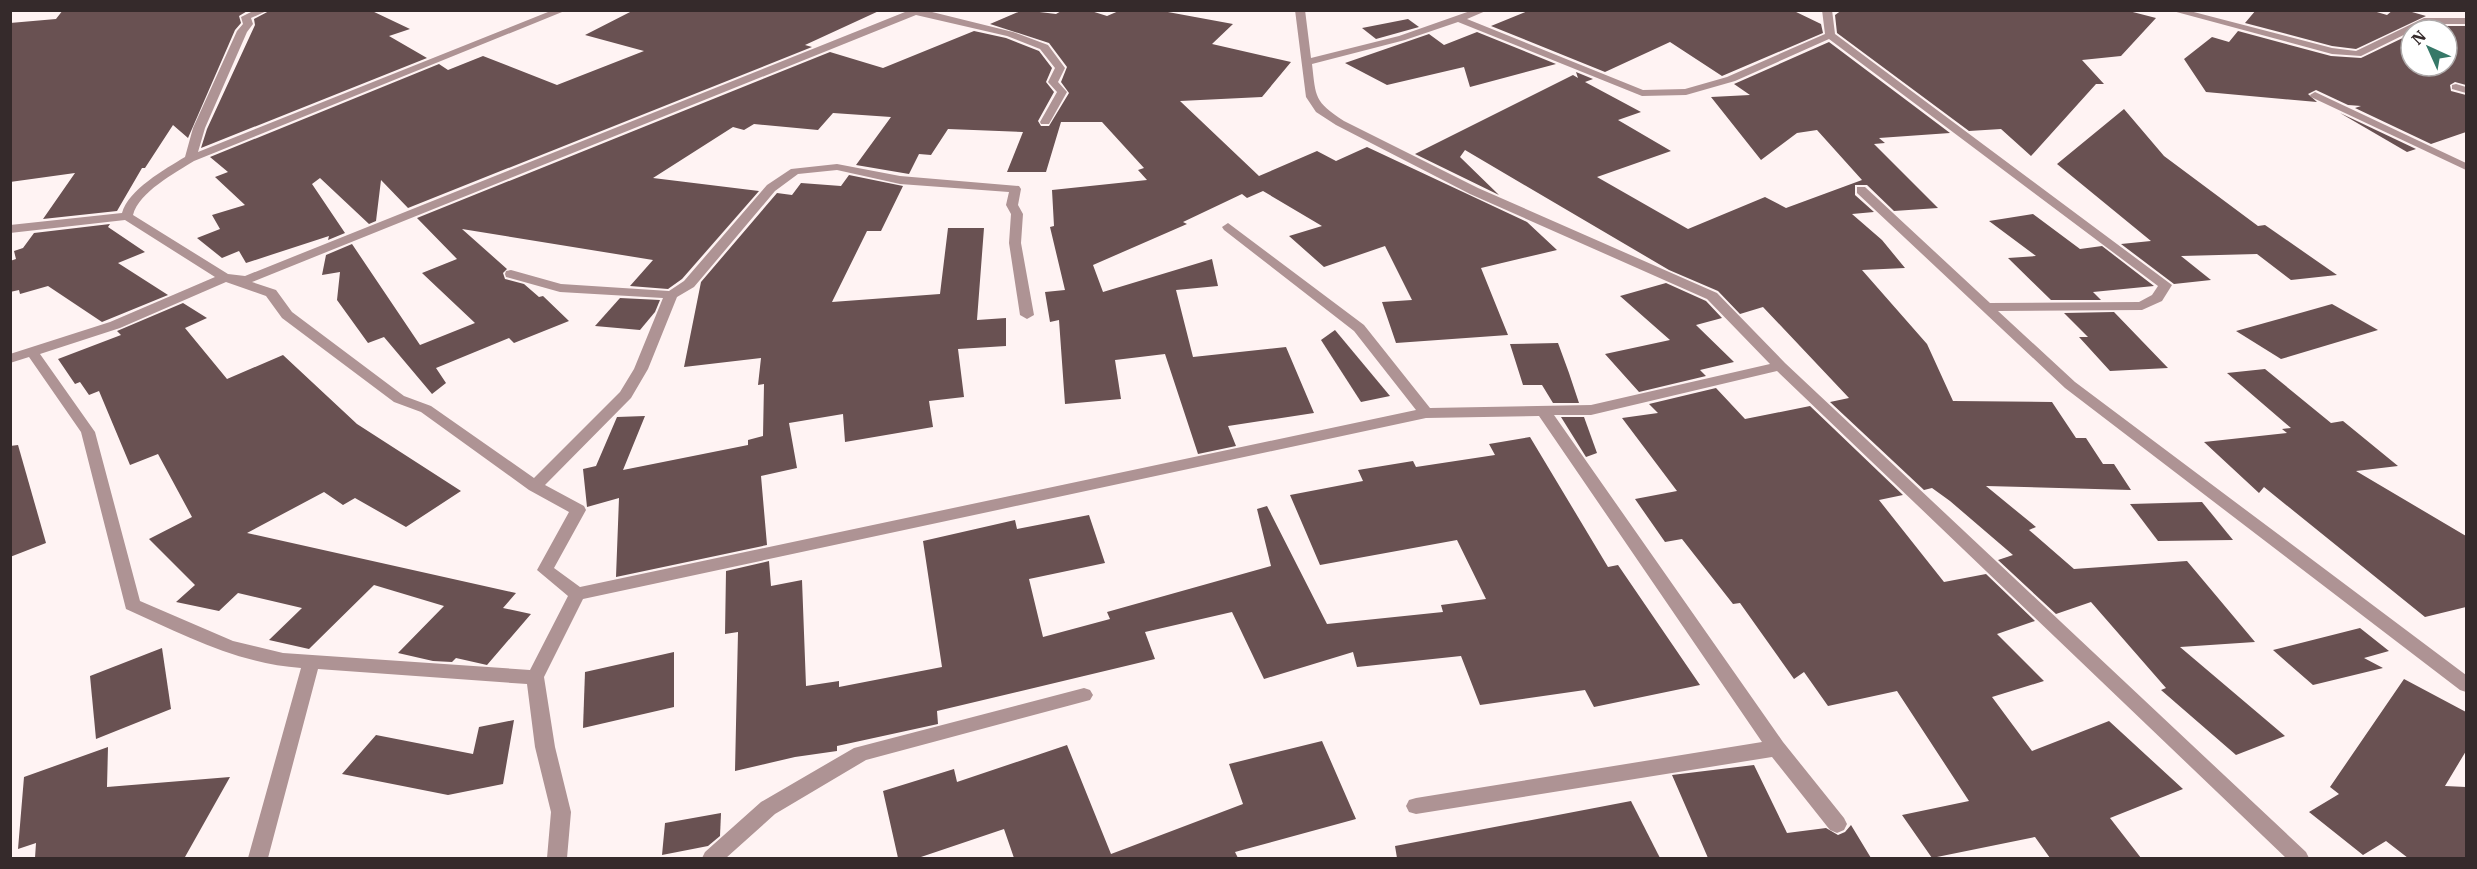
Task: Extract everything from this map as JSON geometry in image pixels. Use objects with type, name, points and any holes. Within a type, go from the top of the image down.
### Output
[{"type":"street","points":[[127,216],[130,205],[159,178],[190,159],[562,10]]},
{"type":"street","points":[[1300,10],[1311,97],[1320,110],[1340,123],[1474,191],[1712,296],[1780,366],[2299,858]]},
{"type":"street","points":[[1308,62],[1402,38],[1484,10]]},
{"type":"street","points":[[1827,10],[1830,35],[2165,285],[2157,298],[2142,306],[1988,307]]},
{"type":"street","points":[[2173,10],[2332,51],[2357,54],[2424,21],[2466,21]]},
{"type":"street","points":[[190,159],[215,89],[242,31],[248,24],[246,17],[263,11]]},
{"type":"street","points":[[10,359],[115,325],[225,278],[246,280],[918,11],[1010,34],[1044,47],[1060,68],[1053,82],[1062,92],[1045,122]]},
{"type":"street","points":[[1459,20],[1642,93],[1686,92],[1731,79],[1830,35]]},
{"type":"street","points":[[2315,94],[2466,167]]},
{"type":"street","points":[[511,274],[560,288],[671,295],[689,284],[771,188],[795,171],[837,167],[900,180],[1015,189],[1012,205],[1017,214],[1015,243],[1027,315]]},
{"type":"street","points":[[1861,190],[2070,385],[2466,685]]},
{"type":"street","points":[[10,229],[127,216],[225,278],[271,293],[286,315],[399,399],[426,409],[535,486],[578,510],[545,570],[577,594],[1426,413],[1591,410],[1780,366]]},
{"type":"street","points":[[1228,227],[1359,328],[1426,413]]},
{"type":"street","points":[[535,486],[626,395],[641,369],[671,295]]},
{"type":"street","points":[[33,353],[88,432],[132,605],[229,647],[284,660],[535,677]]},
{"type":"street","points":[[1544,412],[1776,748],[1837,824]]},
{"type":"street","points":[[557,858],[561,812],[545,747],[535,677],[577,594]]},
{"type":"street","points":[[258,858],[311,663]]},
{"type":"street","points":[[712,858],[768,808],[861,754],[1084,695]]},
{"type":"street","points":[[1416,806],[1776,748]]},
{"type":"building","points":[[63,10],[249,10],[239,16],[241,23],[235,30],[188,138],[173,125],[145,168],[142,168],[117,211],[43,219],[75,173],[10,182],[10,23],[56,19]]},
{"type":"building","points":[[271,10],[370,10],[410,29],[389,36],[427,58],[201,148],[207,129],[255,25],[254,19]]},
{"type":"building","points":[[634,10],[881,10],[805,45],[812,47],[408,208],[381,180],[376,221],[369,224],[320,178],[312,184],[345,233],[328,240],[329,236],[246,263],[239,251],[222,258],[197,238],[220,229],[212,215],[245,205],[215,177],[228,172],[210,157],[439,64],[448,70],[483,56],[557,85],[644,51],[585,35]]},
{"type":"building","points":[[1023,10],[1056,14],[1063,10],[1088,10],[1107,16],[1121,10],[1157,10],[1233,24],[1212,44],[1291,62],[1262,97],[1180,101],[1259,176],[1317,151],[1336,161],[1367,147],[1527,222],[1557,250],[1481,268],[1508,335],[1396,343],[1382,302],[1412,300],[1385,246],[1324,267],[1289,236],[1322,226],[1263,191],[1247,198],[1242,194],[1183,222],[1187,224],[1093,265],[1103,292],[1212,259],[1218,286],[1176,290],[1193,357],[1286,347],[1314,413],[1228,426],[1236,446],[1198,454],[1165,354],[1115,360],[1121,399],[1065,404],[1059,320],[1050,322],[1045,292],[1065,290],[1050,227],[1054,226],[1052,190],[1147,180],[1138,170],[1144,168],[1102,122],[1061,122],[1046,172],[1007,172],[1023,132],[948,129],[931,155],[919,154],[909,174],[856,165],[891,117],[833,113],[818,130],[754,124],[744,130],[733,127],[653,178],[759,191],[682,279],[668,289],[630,286],[653,260],[462,229],[507,269],[503,273],[505,279],[524,284],[539,297],[543,296],[569,321],[514,343],[509,338],[436,368],[446,383],[432,394],[384,337],[368,343],[337,300],[340,272],[322,275],[326,255],[352,244],[420,345],[475,323],[422,273],[457,259],[417,218],[830,52],[883,68],[974,31],[1006,38],[1039,51],[1052,68],[1046,82],[1054,92],[1038,121],[1041,126],[1049,126],[1069,93],[1061,82],[1067,67],[1049,43],[990,24]]},
{"type":"building","points":[[1530,10],[1792,10],[1821,24],[1823,33],[1722,76],[1670,42],[1605,72],[1491,26]]},
{"type":"building","points":[[1842,10],[2125,10],[2156,18],[2121,56],[2082,60],[2104,84],[2096,84],[2031,156],[2001,129],[1969,131],[1837,33],[1835,15]]},
{"type":"building","points":[[2256,10],[2370,10],[2387,15],[2393,10],[2405,10],[2426,16],[2399,18],[2399,29],[2356,49],[2332,46],[2245,23]]},
{"type":"building","points":[[1408,19],[1419,27],[1376,39],[1362,28]]},
{"type":"building","points":[[2459,26],[2466,26],[2466,85],[2455,82],[2450,85],[2451,91],[2466,95],[2466,132],[2431,144],[2355,108],[2361,106],[2348,105],[2316,90],[2308,94],[2317,102],[2206,92],[2184,59],[2212,37],[2229,42],[2238,31],[2331,56],[2361,58],[2399,40],[2399,78],[2459,78]]},
{"type":"building","points":[[1477,32],[1556,64],[1470,87],[1464,67],[1387,85],[1345,63],[1429,34],[1444,45]]},
{"type":"building","points":[[1829,42],[1950,133],[1879,138],[1885,143],[1874,144],[1938,208],[1894,211],[1867,185],[1855,185],[1855,195],[1874,212],[1852,214],[1882,240],[1905,268],[1862,270],[1927,344],[1953,401],[2052,402],[2076,438],[2086,438],[2103,464],[2114,464],[2131,490],[1986,486],[2036,527],[2029,530],[2074,569],[2187,561],[2255,642],[2180,647],[2285,736],[2236,755],[2161,690],[2166,688],[2091,602],[2056,614],[1998,560],[2013,555],[1950,501],[1932,488],[1924,490],[1830,402],[1849,398],[1763,307],[1740,314],[1718,291],[1669,270],[1465,150],[1460,157],[1499,195],[1415,154],[1573,75],[1578,78],[1576,72],[1593,79],[1585,82],[1641,112],[1618,120],[1671,151],[1597,177],[1688,229],[1765,197],[1786,208],[1862,180],[1817,130],[1797,133],[1761,160],[1711,97],[1750,95],[1734,84]]},
{"type":"building","points":[[2124,109],[2164,156],[2258,226],[2265,225],[2337,275],[2291,280],[2257,254],[2181,256],[2211,280],[2174,284],[2121,244],[2151,241],[2057,164]]},
{"type":"building","points":[[2340,113],[2416,149],[2407,152]]},
{"type":"building","points":[[849,175],[903,186],[881,231],[867,231],[832,302],[940,294],[948,228],[984,228],[977,320],[1006,318],[1006,346],[958,349],[964,397],[929,401],[933,427],[845,442],[843,414],[789,423],[797,468],[761,476],[767,545],[616,577],[619,498],[587,507],[583,469],[596,466],[617,417],[645,416],[623,470],[748,445],[748,440],[763,436],[764,384],[758,385],[761,358],[684,367],[701,282],[777,193],[792,195],[801,183],[841,186]]},
{"type":"building","points":[[2033,214],[2080,249],[2102,246],[2154,286],[2093,292],[2101,300],[2051,300],[2008,258],[2036,256],[1989,221]]},
{"type":"building","points":[[110,224],[108,227],[145,252],[118,263],[168,295],[102,322],[48,286],[20,294],[19,290],[10,292],[10,261],[16,259],[14,251],[23,248],[34,233]]},
{"type":"building","points":[[1666,283],[1706,301],[1722,318],[1696,325],[1734,362],[1700,370],[1706,376],[1639,392],[1605,354],[1670,340],[1620,296]]},
{"type":"building","points":[[620,298],[660,300],[655,312],[640,330],[595,326]]},
{"type":"building","points":[[183,303],[207,318],[185,328],[227,379],[283,355],[357,424],[461,491],[406,527],[355,498],[343,505],[324,492],[247,533],[516,593],[503,608],[531,614],[487,665],[456,658],[452,662],[433,661],[398,653],[444,606],[374,585],[309,649],[269,640],[302,608],[238,593],[219,611],[176,602],[195,585],[149,539],[192,517],[158,454],[130,465],[99,391],[89,395],[80,382],[75,384],[58,359],[121,335],[117,331]]},
{"type":"building","points":[[2332,304],[2378,330],[2281,359],[2236,331]]},
{"type":"building","points":[[2114,312],[2168,368],[2110,371],[2079,337],[2088,337],[2064,313]]},
{"type":"building","points":[[1335,330],[1390,396],[1361,402],[1321,340]]},
{"type":"building","points":[[1558,343],[1579,403],[1553,403],[1542,385],[1523,385],[1510,344]]},
{"type":"building","points":[[2265,369],[2331,423],[2343,421],[2398,466],[2356,471],[2466,536],[2466,607],[2425,617],[2264,487],[2259,493],[2204,442],[2287,433],[2282,429],[2291,428],[2227,373]]},
{"type":"building","points":[[1716,388],[1745,419],[1810,406],[1903,495],[1879,500],[1944,582],[1986,574],[2035,621],[1997,634],[2044,681],[1992,697],[2032,751],[2109,721],[2183,789],[2110,818],[2141,858],[2050,858],[2035,837],[1932,858],[1902,815],[1969,801],[1897,691],[1828,706],[1804,672],[1794,679],[1740,603],[1733,604],[1682,539],[1665,542],[1635,499],[1677,491],[1622,418],[1658,413],[1649,404]]},
{"type":"building","points":[[1561,417],[1584,417],[1597,453],[1586,457]]},
{"type":"building","points":[[1530,437],[1608,567],[1618,565],[1700,685],[1594,707],[1585,690],[1480,705],[1461,656],[1357,667],[1353,652],[1264,679],[1232,612],[1145,632],[1155,659],[937,711],[938,724],[837,746],[837,751],[795,757],[735,771],[738,632],[725,634],[726,571],[769,561],[771,586],[802,580],[806,686],[839,681],[839,687],[942,667],[923,541],[1015,520],[1017,529],[1089,515],[1105,563],[1029,579],[1043,637],[1110,619],[1107,612],[1271,566],[1257,509],[1267,506],[1327,624],[1443,612],[1441,605],[1486,599],[1457,540],[1320,565],[1290,495],[1363,481],[1358,470],[1413,461],[1416,467],[1495,455],[1489,444]]},
{"type":"building","points":[[18,445],[46,543],[10,557],[10,446]]},
{"type":"building","points":[[2202,502],[2233,540],[2158,541],[2130,504]]},
{"type":"building","points":[[2360,628],[2389,651],[2364,658],[2383,668],[2313,685],[2273,650]]},
{"type":"building","points":[[162,648],[171,709],[96,739],[90,676]]},
{"type":"building","points":[[674,652],[674,707],[583,728],[585,672]]},
{"type":"building","points":[[2404,679],[2466,712],[2466,751],[2445,786],[2466,787],[2466,858],[2408,858],[2386,841],[2363,855],[2309,812],[2339,794],[2330,787]]},
{"type":"building","points":[[514,720],[503,784],[448,795],[342,774],[376,735],[473,754],[479,727]]},
{"type":"building","points":[[1322,741],[1356,819],[1235,852],[1238,858],[1014,858],[1004,829],[918,858],[898,858],[883,791],[954,769],[957,782],[1067,745],[1111,854],[1243,804],[1229,764]]},
{"type":"building","points":[[108,747],[107,787],[230,777],[185,857],[35,858],[36,843],[18,849],[24,777]]},
{"type":"building","points":[[1754,765],[1787,833],[1826,828],[1838,835],[1845,832],[1851,825],[1871,858],[1708,858],[1672,775]]},
{"type":"building","points":[[1631,801],[1660,858],[1397,858],[1395,846]]},
{"type":"building","points":[[721,813],[720,836],[708,846],[662,855],[665,823]]}]
